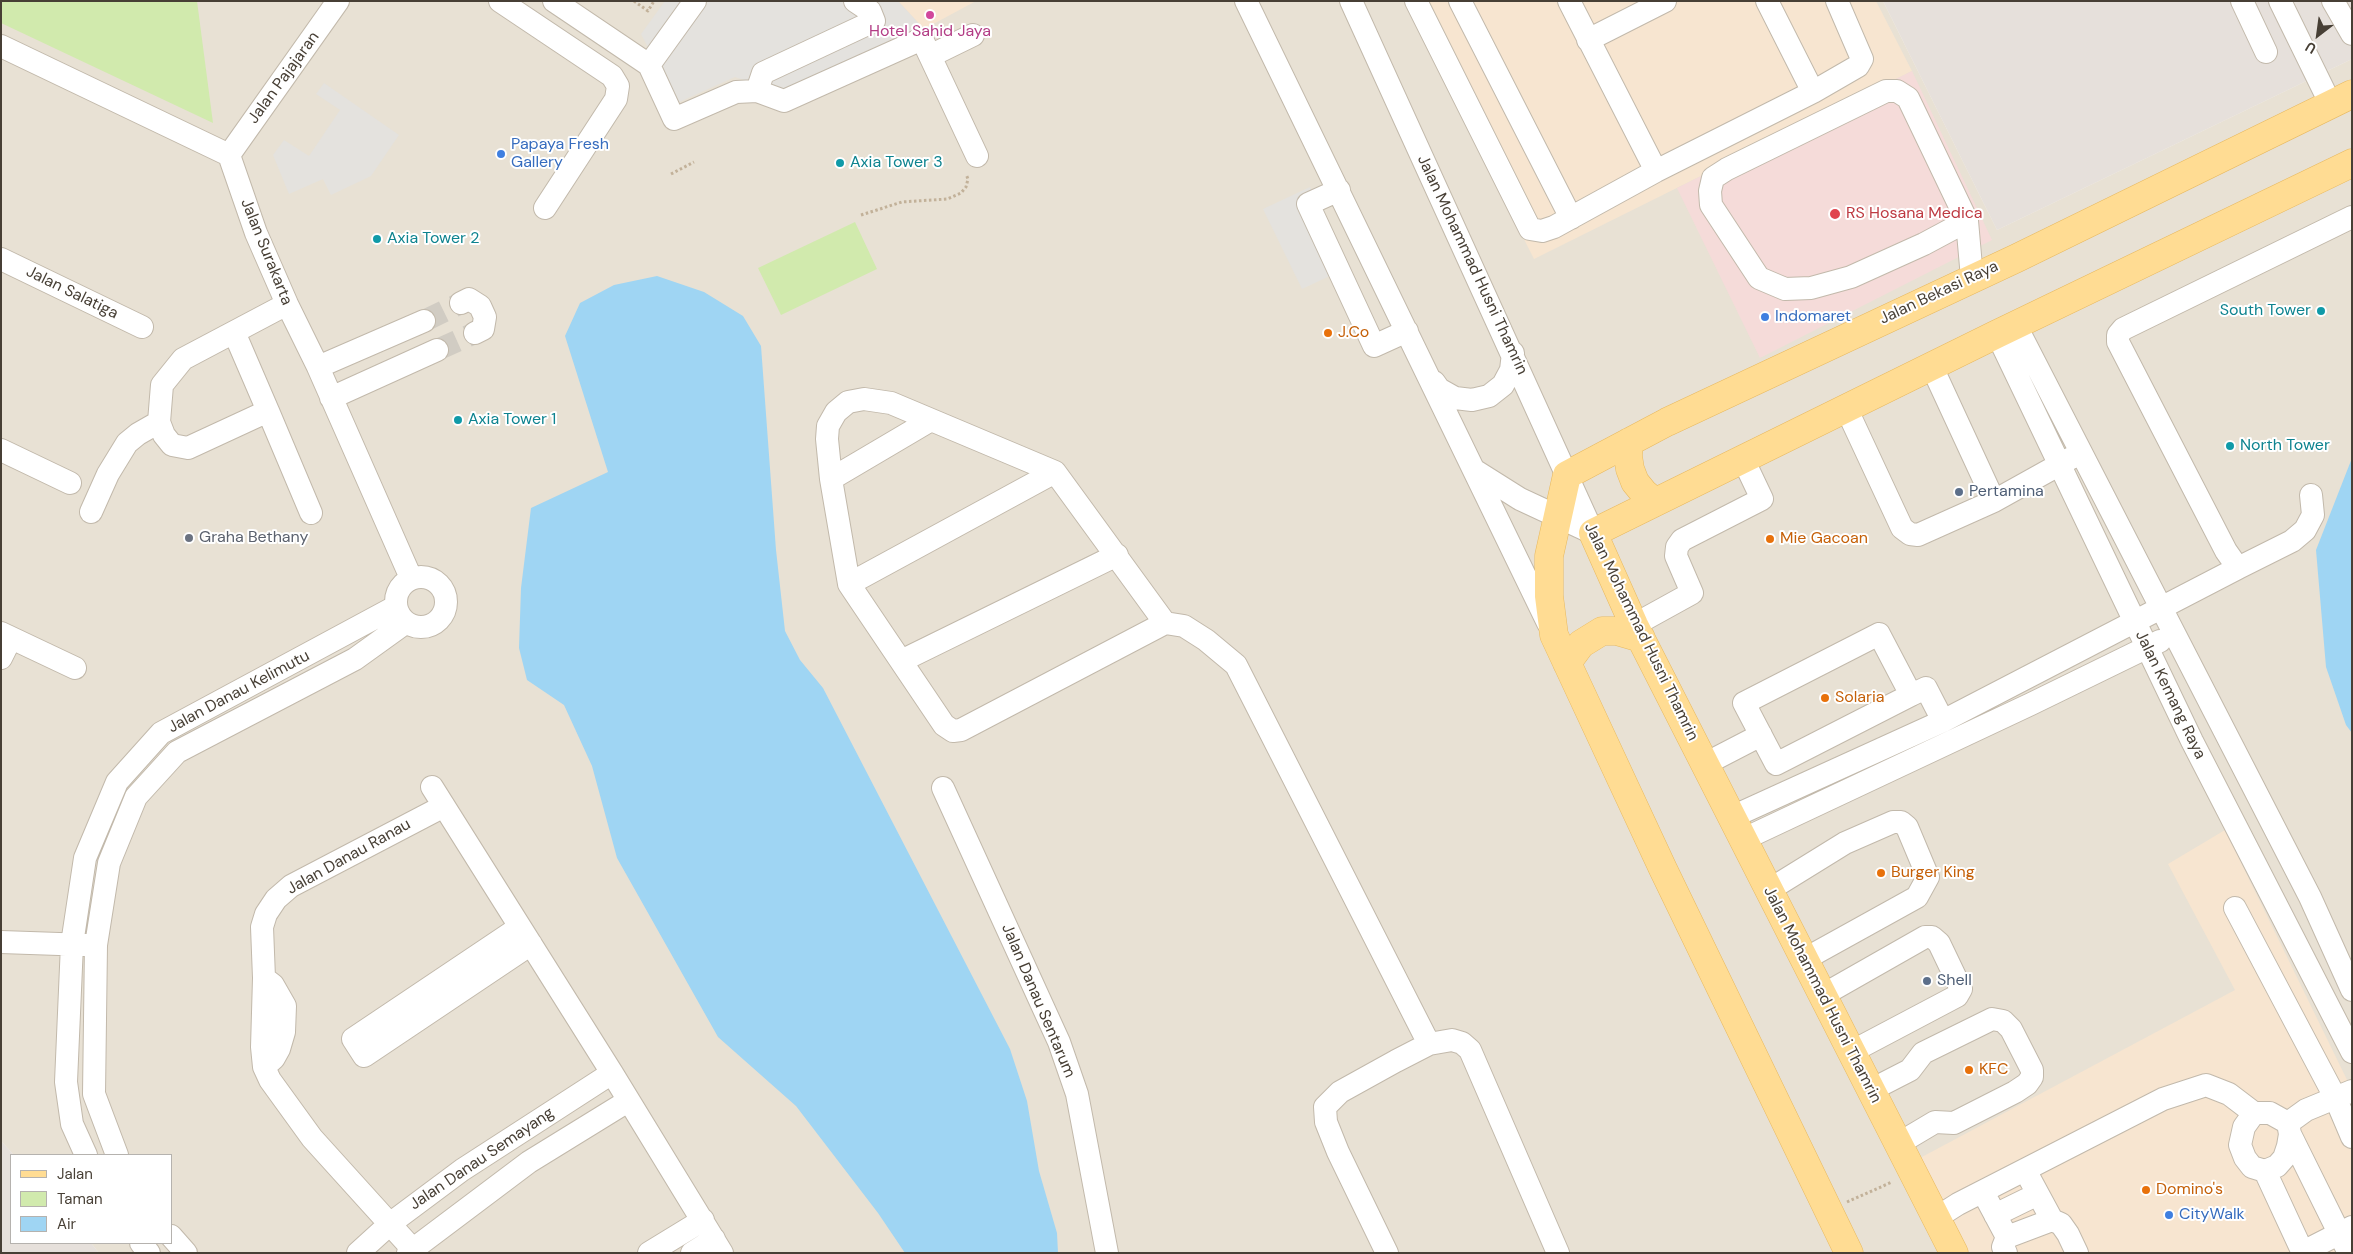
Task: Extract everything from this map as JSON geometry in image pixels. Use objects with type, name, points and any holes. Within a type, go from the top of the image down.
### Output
[{"type":"main road","name":"Jalan Bekasi Raya","points":[[1567,475],[1629,442],[2341,99]]},
{"type":"main road","points":[[1593,533],[1847,410],[2006,330],[2352,163]]},
{"type":"main road","points":[[1629,442],[1628,456],[1632,476],[1644,493],[1655,502]]},
{"type":"main road","points":[[1567,475],[1556,517],[1549,556],[1549,586],[1554,635],[1663,869],[1848,1253]]},
{"type":"main road","name":"Jalan Mohammad Husni Thamrin","points":[[1593,533],[1637,631],[1954,1253]]},
{"type":"main road","points":[[1567,663],[1581,644],[1602,631],[1637,631]]},
{"type":"street","name":"Jalan Pajajaran","points":[[229,154],[315,48],[338,1]]},
{"type":"street","points":[[500,1],[612,76],[618,86],[616,99],[544,208]]},
{"type":"street","points":[[554,1],[649,65],[674,119],[736,92],[757,91],[784,101],[922,39],[977,156]]},
{"type":"street","points":[[649,65],[695,1]]},
{"type":"street","points":[[757,91],[763,73],[874,21],[870,11],[854,1]]},
{"type":"street","points":[[1246,1],[1554,635]]},
{"type":"street","name":"Jalan Mohammad Husni Thamrin","points":[[1351,1],[1513,353],[1593,533]]},
{"type":"street","points":[[1416,1],[1530,229],[1542,231],[1571,218],[1656,172],[1813,92],[1861,62],[1862,59],[1837,1]]},
{"type":"street","points":[[1460,1],[1571,218]]},
{"type":"street","points":[[1569,1],[1656,172]]},
{"type":"street","points":[[1588,40],[1665,1]]},
{"type":"street","points":[[1767,1],[1813,92]]},
{"type":"street","points":[[2242,1],[2266,52]]},
{"type":"street","points":[[2280,1],[2341,99]]},
{"type":"street","points":[[2333,1],[2352,34]]},
{"type":"street","points":[[930,56],[973,35]]},
{"type":"street","points":[[1,46],[229,154]]},
{"type":"street","points":[[1967,221],[1924,244],[1851,277],[1811,288],[1785,289],[1759,278],[1711,205],[1710,191],[1713,178],[1727,168],[1886,91],[1898,91],[1908,98],[1967,221],[1972,278]]},
{"type":"street","name":"Jalan Surakarta","points":[[229,154],[256,233],[287,304],[318,367],[411,578]]},
{"type":"street","points":[[1339,190],[1308,204],[1374,346],[1407,330]]},
{"type":"street","points":[[2238,568],[2226,551],[2118,342],[2118,335],[2123,329],[2352,217]]},
{"type":"street","name":"Jalan Salatiga","points":[[1,259],[142,327]]},
{"type":"street","points":[[461,303],[469,299],[480,306],[485,317],[484,329],[475,333]]},
{"type":"street","points":[[268,411],[188,448],[172,445],[164,435],[159,422],[162,385],[176,367],[189,355],[287,304]]},
{"type":"street","points":[[318,367],[424,321]]},
{"type":"street","name":"Jalan Kemang Raya","points":[[2006,330],[2081,451],[2310,897],[2352,988]]},
{"type":"street","name":"Jalan Kemang Raya","points":[[2006,330],[2060,465],[2133,622],[2326,1001],[2345,1023],[2352,1052]]},
{"type":"street","points":[[234,332],[311,513]]},
{"type":"street","points":[[331,398],[437,350]]},
{"type":"street","points":[[1429,375],[1439,389],[1455,398],[1472,400],[1489,396],[1503,385],[1511,370],[1513,353]]},
{"type":"street","points":[[1932,367],[1994,501]]},
{"type":"street","points":[[1165,624],[1117,555],[1055,472],[890,403],[864,399],[848,402],[836,412],[828,426],[827,439],[831,479],[849,584],[944,725],[953,731],[961,730],[1165,624],[1184,626],[1206,640],[1236,665],[1429,1044]]},
{"type":"street","points":[[1847,410],[1902,528],[1906,532],[1918,535],[1994,501],[2060,465],[2081,451]]},
{"type":"street","points":[[831,479],[931,420]]},
{"type":"street","points":[[91,512],[108,474],[128,443],[138,434],[159,422]]},
{"type":"street","points":[[1,450],[70,483]]},
{"type":"street","points":[[1637,631],[1692,593],[1676,556],[1677,547],[1682,540],[1762,499],[1743,459]]},
{"type":"street","points":[[1474,470],[1520,499],[1593,533]]},
{"type":"street","points":[[849,584],[1055,472]]},
{"type":"street","points":[[1738,828],[2292,541],[2305,530],[2313,514],[2311,496]]},
{"type":"street","points":[[901,661],[1117,555]]},
{"type":"street","points":[[411,578],[429,578],[443,589],[447,606],[438,622],[422,628],[400,615],[398,590],[411,578]]},
{"type":"street","name":"Jalan Danau Kelimutu","points":[[86,1154],[72,1124],[66,1082],[72,944],[85,858],[117,782],[161,733],[400,615]]},
{"type":"street","name":"Jalan Danau Kelimutu","points":[[117,1154],[94,1094],[96,945],[109,863],[136,797],[177,752],[355,659],[400,615]]},
{"type":"street","points":[[1738,828],[2031,704],[2175,633]]},
{"type":"street","points":[[1911,695],[1879,634],[1744,703],[1776,764],[1926,688],[1943,721]]},
{"type":"street","points":[[1,658],[6,636],[75,668]]},
{"type":"street","points":[[2018,682],[2031,704]]},
{"type":"street","points":[[1705,764],[1761,735]]},
{"type":"street","points":[[432,786],[718,1246],[692,1253]]},
{"type":"street","name":"Jalan Danau Sentarum","points":[[943,788],[1059,1042],[1077,1094],[1107,1253]]},
{"type":"street","name":"Jalan Danau Ranau","points":[[412,1251],[390,1223],[312,1138],[278,1092],[264,1067],[274,1058],[279,1049],[284,1032],[285,1006],[281,995],[264,978],[262,927],[266,914],[276,899],[291,886],[444,806]]},
{"type":"street","points":[[1769,890],[1845,843],[1893,822],[1901,822],[1907,827],[1928,877],[1925,887],[1917,897],[1805,959]]},
{"type":"street","points":[[2235,908],[2344,1094],[2352,1137]]},
{"type":"street","points":[[526,936],[364,1056],[353,1039],[526,936]]},
{"type":"street","points":[[1823,995],[1925,937],[1932,937],[1939,943],[1961,989],[1956,996],[1852,1052]]},
{"type":"street","points":[[1,942],[96,945]]},
{"type":"street","points":[[2326,1001],[2352,988]]},
{"type":"street","points":[[1871,1090],[1993,1029],[2002,1033],[2022,1072],[2019,1079],[1935,1122],[1898,1144]]},
{"type":"street","points":[[1387,1253],[1338,1152],[1326,1122],[1325,1107],[1340,1092],[1429,1044],[1452,1040],[1462,1043],[1470,1050],[1558,1253]]},
{"type":"street","name":"Jalan Danau Semayang","points":[[358,1253],[390,1223],[462,1170],[612,1073]]},
{"type":"street","points":[[1936,1218],[2163,1099],[2206,1085],[2218,1088],[2229,1094],[2254,1113],[2270,1113],[2289,1128],[2347,1238],[2303,1252],[2265,1172],[2252,1167],[2245,1158],[2240,1145],[2244,1127],[2254,1113]]},
{"type":"street","points":[[2265,1172],[2277,1166],[2284,1158],[2289,1128],[2306,1110],[2344,1094]]},
{"type":"street","name":"Jalan Danau Semayang","points":[[412,1251],[529,1162],[628,1101]]},
{"type":"street","points":[[2025,1170],[2052,1220],[2061,1224],[2065,1229],[2077,1253]]},
{"type":"street","points":[[1983,1192],[2007,1245],[2052,1220]]},
{"type":"street","points":[[1995,1215],[2038,1194]]},
{"type":"street","points":[[649,1253],[702,1220]]},
{"type":"street","points":[[172,1237],[186,1253]]},
{"type":"path","points":[[634,1],[648,11],[654,1]]},
{"type":"path","points":[[862,215],[902,202],[947,199],[961,193],[966,187],[968,179],[961,161],[977,156]]},
{"type":"path","points":[[671,174],[694,162]]},
{"type":"path","points":[[1828,1210],[1913,1173]]},
{"type":"shaded area","points":[[1,1],[1883,1],[1997,230],[2352,59],[2352,1253],[99,1253],[92,1244],[172,1244],[172,1154],[13,1154],[1,1141]]},
{"type":"shaded area","points":[[665,1],[898,1],[924,29],[779,92],[735,77],[677,103],[641,34]]},
{"type":"shaded area","name":"Hotel Sahid Jaya","points":[[898,1],[976,1],[924,29]]},
{"type":"shaded area","points":[[1404,1],[1876,1],[1912,71],[1534,259]]},
{"type":"shaded area","points":[[1883,1],[2352,1],[2352,59],[1997,230]]},
{"type":"shaded area","name":"RS Hosana Medica","points":[[1912,71],[1992,240],[1760,358],[1677,188]]},
{"type":"shaded area","points":[[324,83],[399,135],[371,176],[331,195],[323,179],[289,194],[273,155],[284,140],[309,156],[340,110],[316,94]]},
{"type":"shaded area","points":[[1310,187],[1349,267],[1302,289],[1263,209]]},
{"type":"shaded area","points":[[2225,830],[2352,1090],[2352,1253],[1966,1253],[1920,1158],[2235,990],[2168,864]]},
{"type":"shaded area","points":[[1,1141],[13,1154],[10,1154],[10,1244],[92,1244],[99,1253],[1,1253]]},
{"type":"green space","points":[[1,1],[197,1],[213,123],[1,23]]},
{"type":"green space","points":[[855,222],[877,269],[781,315],[758,268]]},
{"type":"water","points":[[657,276],[704,292],[743,316],[761,346],[776,550],[785,631],[800,660],[823,688],[1010,1049],[1027,1101],[1039,1171],[1057,1233],[1058,1253],[905,1253],[878,1213],[796,1106],[718,1037],[617,858],[592,766],[564,705],[527,680],[519,648],[521,588],[531,508],[608,472],[565,336],[580,303],[614,285]]},
{"type":"water","points":[[2352,458],[2352,733],[2346,725],[2326,667],[2316,550]]},
{"type":"tunnel","points":[[424,321],[461,303]]},
{"type":"tunnel","points":[[437,350],[475,333]]},
{"type":"place","name":"Hotel Sahid Jaya","points":[[930,15]]},
{"type":"place","name":"Papaya Fresh Gallery","points":[[501,154]]},
{"type":"place","name":"Axia Tower 3","points":[[840,163]]},
{"type":"place","name":"RS Hosana Medica","points":[[1835,214]]},
{"type":"place","name":"Axia Tower 2","points":[[377,239]]},
{"type":"place","name":"South Tower","points":[[2321,311]]},
{"type":"place","name":"Indomaret","points":[[1765,317]]},
{"type":"place","name":"J.Co","points":[[1328,333]]},
{"type":"place","name":"Axia Tower 1","points":[[458,420]]},
{"type":"place","name":"North Tower","points":[[2230,446]]},
{"type":"place","name":"Pertamina","points":[[1959,492]]},
{"type":"place","name":"Graha Bethany","points":[[189,538]]},
{"type":"place","name":"Mie Gacoan","points":[[1770,539]]},
{"type":"place","name":"Solaria","points":[[1825,698]]},
{"type":"place","name":"Burger King","points":[[1881,873]]},
{"type":"place","name":"Shell","points":[[1927,981]]},
{"type":"place","name":"KFC","points":[[1969,1070]]},
{"type":"place","name":"Domino's","points":[[2146,1190]]},
{"type":"place","name":"CityWalk","points":[[2169,1215]]}]
